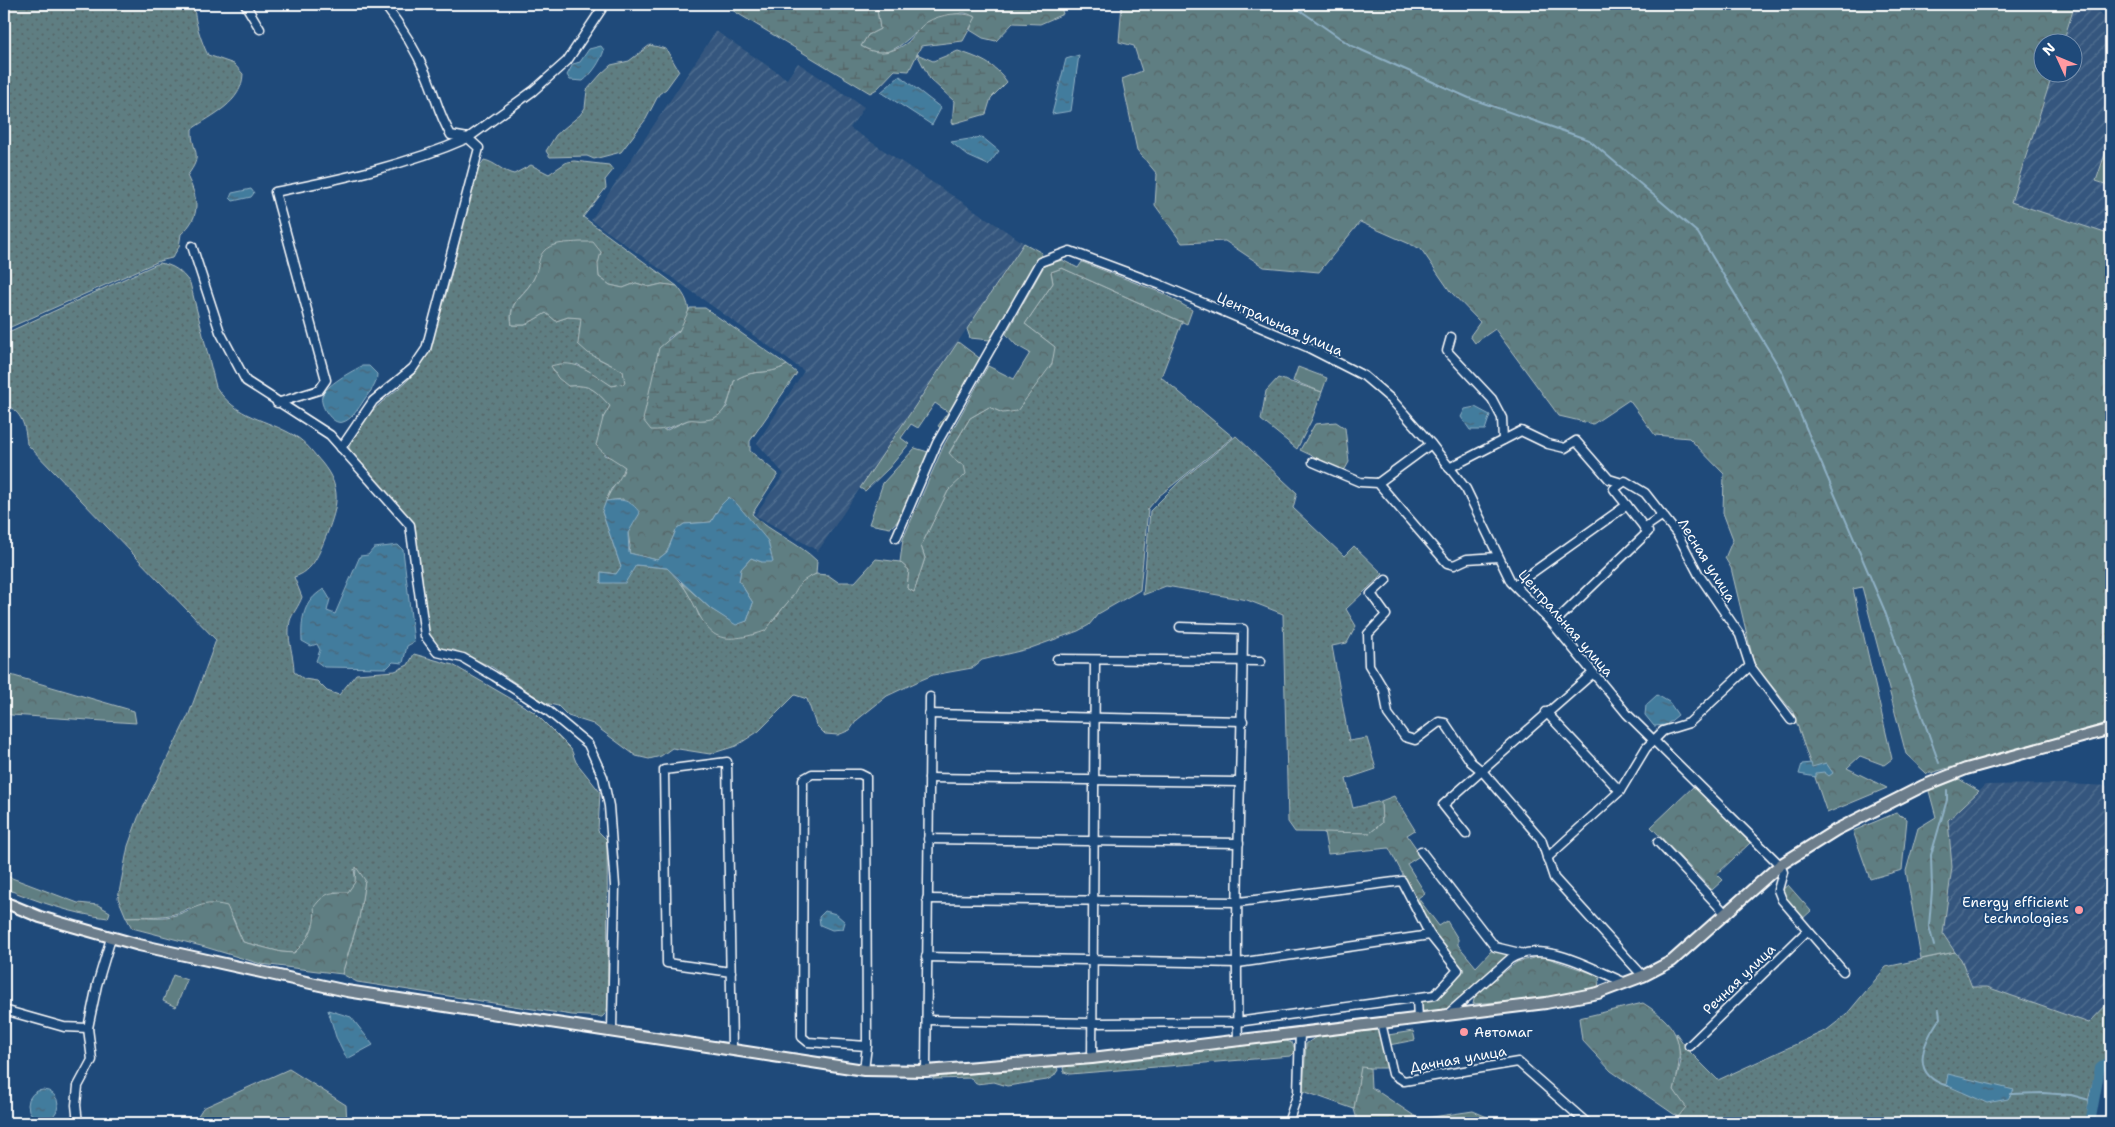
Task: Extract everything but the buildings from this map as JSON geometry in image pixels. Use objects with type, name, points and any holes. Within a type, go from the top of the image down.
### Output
[{"type":"main road","points":[[4,902],[40,917],[111,938],[347,991],[732,1048],[864,1070],[926,1071],[1092,1058],[1546,1003],[1598,993],[1626,984],[1672,961],[1780,865],[1836,830],[1923,786],[1957,772],[2111,729]]},
{"type":"street","points":[[245,4],[260,28]]},
{"type":"street","points":[[341,448],[373,401],[413,368],[426,349],[479,148],[468,138],[451,135],[443,122],[427,76],[413,45],[384,4]]},
{"type":"street","points":[[277,403],[319,390],[326,380],[275,192],[355,176],[438,152],[468,138],[533,92],[567,61],[605,4]]},
{"type":"street","points":[[192,246],[220,332],[246,381],[277,403],[330,435],[410,525],[426,636],[430,645],[437,652],[463,658],[547,710],[588,744],[603,777],[609,806],[614,886],[612,1030]]},
{"type":"street","name":"Центральная улица","points":[[896,538],[937,443],[1040,262],[1070,251],[1161,286],[1307,347],[1364,376],[1392,400],[1431,444],[1466,490],[1498,556],[1515,585],[1553,624],[1627,714],[1780,865]]},
{"type":"street","points":[[1450,468],[1503,440],[1502,418],[1492,399],[1447,351],[1451,338]]},
{"type":"street","name":"Лесная улица","points":[[1503,440],[1521,431],[1548,444],[1565,448],[1576,441],[1609,479],[1622,484],[1625,481],[1645,493],[1678,535],[1700,575],[1740,635],[1750,666],[1791,720]]},
{"type":"street","points":[[1313,462],[1360,482],[1378,483],[1431,444]]},
{"type":"street","points":[[1378,483],[1447,563],[1454,565],[1467,559],[1498,556]]},
{"type":"street","points":[[1553,624],[1648,532],[1614,489],[1622,484]]},
{"type":"street","points":[[1515,585],[1627,505]]},
{"type":"street","points":[[1644,528],[1663,515]]},
{"type":"street","points":[[1386,580],[1371,594],[1386,615],[1368,634],[1369,665],[1384,690],[1388,714],[1405,737],[1414,740],[1439,722],[1445,723],[1471,762],[1482,771],[1541,839],[1554,878],[1643,976]]},
{"type":"street","points":[[1180,627],[1243,629],[1243,721],[1239,782],[1238,1040]]},
{"type":"street","points":[[1057,659],[1261,660]]},
{"type":"street","points":[[1092,1058],[1095,660]]},
{"type":"street","points":[[1547,858],[1620,791],[1646,748],[1654,740],[1664,731],[1689,723],[1750,666]]},
{"type":"street","points":[[1466,834],[1443,805],[1546,712],[1593,673]]},
{"type":"street","points":[[926,1071],[930,697]]},
{"type":"street","points":[[1546,712],[1620,791]]},
{"type":"street","points":[[930,714],[1095,720],[1243,721]]},
{"type":"street","points":[[731,972],[667,963],[664,770],[727,762],[731,972],[732,1048]]},
{"type":"street","points":[[864,1070],[867,1046],[866,777],[860,774],[812,774],[803,779],[802,1037],[808,1042],[867,1046]]},
{"type":"street","points":[[929,778],[1239,782]]},
{"type":"street","points":[[928,839],[1239,843]]},
{"type":"street","points":[[1658,842],[1726,914]]},
{"type":"street","points":[[1421,851],[1496,947],[1520,953],[1536,950],[1554,953],[1626,984]]},
{"type":"street","points":[[1780,865],[1783,872],[1778,890],[1782,900],[1843,971]]},
{"type":"street","points":[[927,899],[1239,902],[1402,881],[1430,935],[1458,970],[1435,995],[1417,999],[1237,1022],[1092,1023],[927,1020]]},
{"type":"street","name":"Речная улица","points":[[1689,1046],[1808,931]]},
{"type":"street","points":[[926,957],[1238,963],[1430,935]]},
{"type":"street","points":[[78,1123],[76,1105],[78,1086],[92,1060],[88,1028],[97,985],[111,938]]},
{"type":"street","points":[[1448,1014],[1520,953]]},
{"type":"street","points":[[1417,999],[1418,1019]]},
{"type":"street","points":[[4,1010],[64,1027],[88,1028]]},
{"type":"street","name":"Дачная улица","points":[[1380,1023],[1393,1074],[1404,1081],[1518,1062],[1587,1123]]},
{"type":"street","points":[[1288,1123],[1298,1093],[1300,1032]]},
{"type":"shaded area","points":[[2075,4],[2089,4],[2111,23],[2111,136],[2096,181],[2111,186],[2111,235],[2011,202],[2050,82],[2082,82],[2082,32],[2066,32]]},
{"type":"shaded area","points":[[716,31],[787,79],[798,63],[864,107],[850,128],[1024,243],[818,551],[755,515],[784,474],[757,443],[804,371],[591,220]]},
{"type":"shaded area","points":[[2064,784],[2111,786],[2111,1000],[2089,1023],[1987,987],[1972,987],[1961,959],[1943,934],[1952,867],[1948,820],[1985,785]]},
{"type":"green space","points":[[4,4],[195,4],[196,22],[208,55],[234,64],[243,74],[238,93],[232,100],[217,113],[192,129],[196,157],[187,176],[194,192],[195,214],[188,227],[181,234],[179,247],[172,258],[159,261],[4,330]]},
{"type":"green space","points":[[722,4],[876,4],[880,29],[868,35],[861,46],[879,52],[891,51],[903,46],[924,24],[938,17],[964,14],[976,17],[963,41],[921,46],[909,71],[895,70],[877,89],[870,93]]},
{"type":"green space","points":[[876,4],[1060,4],[1063,14],[1040,24],[1013,23],[996,41],[983,38],[970,30],[975,17],[966,13],[956,14],[927,23],[896,48],[880,52],[871,51],[861,46],[868,35],[880,29]]},
{"type":"green space","points":[[1122,4],[2075,4],[2066,32],[2032,32],[2032,82],[2050,82],[2011,202],[2111,235],[2111,722],[1927,774],[1906,754],[1862,587],[1853,589],[1892,759],[1884,765],[1860,756],[1847,768],[1887,788],[1827,813],[1793,712],[1754,664],[1731,568],[1725,558],[1733,539],[1723,513],[1724,474],[1689,438],[1655,435],[1629,400],[1593,424],[1559,416],[1495,329],[1475,343],[1470,336],[1480,322],[1450,291],[1421,249],[1360,222],[1319,272],[1264,267],[1225,241],[1182,243],[1155,205],[1157,174],[1137,150],[1122,79],[1142,71],[1134,46],[1119,42]]},
{"type":"green space","points":[[650,45],[666,49],[679,71],[666,89],[659,94],[646,119],[621,152],[594,159],[587,156],[550,157],[546,151],[556,135],[580,115],[585,108],[587,90],[601,74],[611,65],[629,61]]},
{"type":"green space","points":[[958,51],[992,66],[1007,82],[991,98],[986,114],[952,124],[954,101],[930,79],[917,54],[933,61]]},
{"type":"green space","points":[[2111,136],[2111,186],[2096,181]]},
{"type":"green space","points":[[484,160],[514,174],[531,165],[549,174],[567,162],[609,165],[613,170],[605,180],[606,188],[583,217],[677,286],[662,284],[649,287],[636,283],[623,288],[610,285],[599,277],[597,264],[601,252],[543,253],[535,277],[517,300],[512,310],[512,325],[525,325],[546,313],[556,321],[568,317],[582,318],[579,331],[599,359],[623,371],[626,384],[612,386],[577,364],[568,386],[582,386],[592,389],[610,406],[603,418],[604,455],[615,459],[625,467],[621,480],[611,489],[602,512],[621,567],[616,574],[601,572],[601,583],[636,565],[667,568],[686,590],[699,616],[773,621],[789,600],[794,589],[803,579],[816,574],[828,575],[838,582],[855,582],[876,559],[900,562],[909,570],[907,588],[914,592],[925,558],[921,546],[948,491],[957,481],[958,463],[949,454],[970,418],[989,407],[1003,413],[1055,347],[1025,324],[1053,283],[1051,272],[1062,268],[1182,322],[1161,377],[1233,437],[1159,496],[1148,509],[1140,590],[1098,614],[1089,625],[1078,631],[1028,649],[982,660],[972,668],[933,675],[921,680],[887,696],[857,720],[850,730],[838,735],[825,734],[816,725],[807,699],[795,695],[759,731],[736,746],[710,754],[672,748],[661,756],[649,759],[636,756],[593,724],[568,716],[558,706],[545,703],[492,667],[454,650],[441,648],[431,640],[415,525],[348,451],[362,423],[372,411],[406,382],[427,355],[457,252],[474,176]]},
{"type":"green space","points":[[593,242],[601,252],[598,264],[599,277],[610,285],[623,288],[636,283],[649,287],[662,284],[677,286],[687,301],[688,315],[686,321],[676,333],[668,338],[665,431],[690,419],[705,420],[727,407],[734,381],[741,377],[748,374],[773,371],[787,365],[797,373],[750,441],[750,451],[778,474],[752,514],[759,521],[810,554],[817,561],[816,574],[801,583],[765,631],[744,637],[729,638],[718,636],[703,622],[681,582],[711,609],[736,624],[747,621],[753,603],[739,581],[741,569],[751,558],[762,562],[721,505],[711,522],[684,524],[676,530],[667,552],[657,560],[629,553],[630,546],[623,499],[606,501],[625,467],[596,445],[603,418],[610,406],[592,389],[582,386],[568,386],[558,378],[551,366],[560,364],[576,365],[591,372],[612,386],[625,383],[623,371],[588,353],[578,344],[581,318],[568,317],[556,321],[546,313],[525,325],[512,325],[512,310],[534,278],[543,252],[550,246]]},
{"type":"green space","points":[[1024,243],[1042,253],[990,340],[970,338],[967,329]]},
{"type":"green space","points":[[1062,260],[1078,268],[1082,262],[1162,293],[1192,310],[1187,324],[1062,268],[1051,272],[1053,283],[1025,324],[1055,347],[1052,364],[1017,411],[1003,413],[989,407],[970,418],[949,453],[958,463],[964,465],[966,474],[948,491],[921,546],[925,558],[914,592],[907,588],[909,570],[900,562],[903,539],[944,445],[988,366],[1014,379],[1030,353],[1016,345],[1006,334],[1044,266]]},
{"type":"green space","points":[[159,263],[177,269],[190,283],[216,387],[224,398],[242,412],[284,430],[299,439],[310,448],[333,481],[336,505],[327,534],[311,566],[294,577],[302,597],[291,618],[289,628],[294,672],[304,679],[317,681],[327,691],[339,695],[356,674],[395,671],[408,665],[414,654],[453,665],[534,712],[571,749],[576,762],[600,792],[598,831],[607,840],[608,1000],[607,1012],[602,1017],[572,1015],[357,982],[342,974],[359,918],[365,880],[354,869],[356,882],[348,893],[334,892],[316,919],[305,944],[294,953],[281,952],[243,942],[233,918],[189,908],[166,916],[126,917],[118,898],[128,846],[138,818],[189,714],[216,640],[27,444],[22,420],[15,411],[4,404],[4,334]]},
{"type":"green space","points":[[690,308],[705,308],[787,365],[773,371],[748,374],[734,381],[726,407],[718,416],[712,419],[688,420],[666,429],[651,430],[643,420],[659,348],[679,331]]},
{"type":"green space","points":[[958,342],[982,360],[942,429],[938,426],[948,412],[935,403],[918,428],[911,424],[901,438],[909,444],[889,468],[865,491],[860,488]]},
{"type":"green space","points":[[1298,367],[1327,378],[1322,392],[1293,381]]},
{"type":"green space","points":[[1278,378],[1322,392],[1312,419],[1297,449],[1261,420],[1266,391]]},
{"type":"green space","points":[[1336,422],[1345,428],[1349,462],[1344,471],[1300,450],[1315,424]]},
{"type":"green space","points":[[1236,436],[1297,493],[1293,508],[1344,556],[1354,546],[1383,574],[1346,609],[1356,626],[1347,643],[1332,646],[1349,741],[1367,738],[1376,769],[1346,779],[1353,808],[1381,801],[1382,823],[1370,833],[1295,832],[1288,822],[1283,614],[1247,600],[1166,586],[1143,595],[1150,511],[1180,481]]},
{"type":"green space","points":[[915,448],[928,452],[901,518],[890,528],[869,524],[883,483]]},
{"type":"green space","points":[[4,673],[134,711],[136,723],[11,715],[4,712]]},
{"type":"green space","points":[[1959,779],[1979,791],[1948,820],[1952,867],[1943,934],[1955,952],[1921,959],[1906,871],[1918,828],[1936,817],[1929,791]]},
{"type":"green space","points":[[1695,785],[1750,843],[1717,874],[1723,880],[1712,890],[1651,827]]},
{"type":"green space","points":[[1394,796],[1415,830],[1407,835],[1421,855],[1407,864],[1425,893],[1418,898],[1439,926],[1447,921],[1458,939],[1458,945],[1476,967],[1493,949],[1510,954],[1446,1009],[1422,1013],[1421,1002],[1438,997],[1462,969],[1433,933],[1389,848],[1328,854],[1324,832],[1370,833],[1382,823],[1381,801]]},
{"type":"green space","points":[[1896,813],[1907,819],[1902,870],[1870,879],[1853,831]]},
{"type":"green space","points":[[356,867],[365,880],[359,918],[342,974],[261,964],[132,928],[126,917],[166,917],[202,905],[217,904],[227,906],[243,942],[281,952],[294,953],[303,943],[313,926],[314,907],[322,898],[329,894],[348,892],[355,882]]},
{"type":"green space","points":[[4,875],[78,903],[98,905],[110,912],[108,918],[68,910],[4,888]]},
{"type":"green space","points":[[1788,885],[1811,911],[1801,920],[1784,899],[1783,889]]},
{"type":"green space","points":[[1955,952],[1961,959],[1972,987],[1987,987],[2089,1023],[2111,1000],[2111,1055],[2098,1065],[2089,1097],[2087,1123],[1679,1123],[1678,1117],[1685,1107],[1674,1090],[1681,1061],[1676,1033],[1688,1050],[1718,1080],[1827,1030],[1846,1015],[1886,967]]},
{"type":"green space","points":[[1542,956],[1600,976],[1598,987],[1537,999],[1473,1004],[1475,995],[1517,962]]},
{"type":"green space","points":[[173,975],[187,980],[176,1007],[163,1001]]},
{"type":"green space","points":[[1643,1003],[1666,1021],[1673,1030],[1677,1040],[1679,1062],[1674,1090],[1686,1107],[1678,1117],[1611,1071],[1582,1040],[1579,1018]]},
{"type":"green space","points":[[1377,1030],[1380,1032],[1388,1068],[1361,1068],[1354,1109],[1303,1091],[1306,1044],[1316,1037]]},
{"type":"green space","points":[[1413,1031],[1415,1040],[1389,1045],[1388,1035]]},
{"type":"green space","points":[[1281,1039],[1292,1043],[1296,1051],[1291,1056],[1070,1074],[1064,1072],[1063,1068],[1066,1063]]},
{"type":"green space","points":[[1057,1067],[1058,1070],[1054,1076],[1047,1080],[1007,1086],[994,1082],[976,1084],[971,1078],[933,1079],[933,1077]]},
{"type":"green space","points":[[1361,1067],[1370,1068],[1371,1087],[1419,1119],[1473,1111],[1499,1123],[1358,1123],[1354,1109]]},
{"type":"green space","points":[[289,1069],[346,1105],[347,1123],[193,1123],[203,1108]]},
{"type":"water","points":[[601,46],[604,50],[603,54],[590,75],[583,81],[570,80],[567,75],[573,64],[580,62],[589,49]]},
{"type":"water","points":[[1079,55],[1071,111],[1052,114],[1066,59]]},
{"type":"water","points":[[900,76],[941,108],[932,125],[881,92]]},
{"type":"water","points":[[982,137],[999,151],[988,165],[968,156],[951,142]]},
{"type":"water","points":[[251,189],[254,193],[251,197],[233,201],[230,198],[232,193]]},
{"type":"water","points":[[362,366],[369,366],[377,374],[374,385],[352,416],[343,422],[335,421],[324,409],[322,396],[334,383]]},
{"type":"water","points":[[1475,407],[1490,415],[1485,430],[1470,430],[1461,417],[1465,409]]},
{"type":"water","points":[[729,497],[768,541],[773,562],[762,562],[751,558],[741,569],[739,581],[753,603],[747,621],[736,625],[711,609],[667,568],[636,565],[625,583],[601,583],[601,572],[616,574],[621,567],[602,512],[606,501],[625,501],[636,508],[640,513],[628,533],[629,553],[657,560],[667,552],[676,530],[684,524],[711,522],[721,505]]},
{"type":"water","points":[[398,545],[403,550],[414,642],[407,646],[403,663],[393,662],[387,668],[324,667],[316,661],[320,650],[317,644],[311,646],[302,641],[303,618],[308,605],[324,589],[330,599],[327,611],[335,614],[360,556],[368,555],[374,548]]},
{"type":"water","points":[[1657,695],[1669,702],[1678,715],[1666,725],[1654,726],[1645,715],[1646,705]]},
{"type":"water","points":[[1811,763],[1812,767],[1826,763],[1833,773],[1829,776],[1824,772],[1816,773],[1816,777],[1799,774],[1802,764]]},
{"type":"water","points":[[825,911],[836,914],[845,922],[843,929],[832,930],[820,925],[819,917]]},
{"type":"water","points":[[328,1010],[351,1017],[373,1045],[347,1059],[336,1037]]},
{"type":"water","points":[[1948,1074],[2014,1090],[2008,1099],[1987,1103],[1946,1085]]},
{"type":"water","points":[[43,1090],[54,1094],[58,1105],[54,1116],[43,1120],[32,1116],[28,1105],[32,1094]]},
{"type":"waterway","points":[[1291,4],[1350,45],[1469,98],[1589,140],[1698,233],[1782,372],[1884,609],[1939,763]]},
{"type":"waterway","points":[[1934,946],[1929,926],[1932,890],[1931,855],[1947,800],[1947,790]]},
{"type":"waterway","points":[[1939,1010],[1940,1018],[1924,1048],[1924,1067],[1928,1074],[1936,1081],[1948,1086]]},
{"type":"waterway","points":[[2090,1123],[2100,1068],[2111,1060]]},
{"type":"waterway","points":[[2011,1094],[2043,1093],[2071,1095],[2093,1101]]},
{"type":"place","name":"Energy efficient technologies","points":[[2079,910]]},
{"type":"place","name":"Автомаг","points":[[1464,1032]]}]
